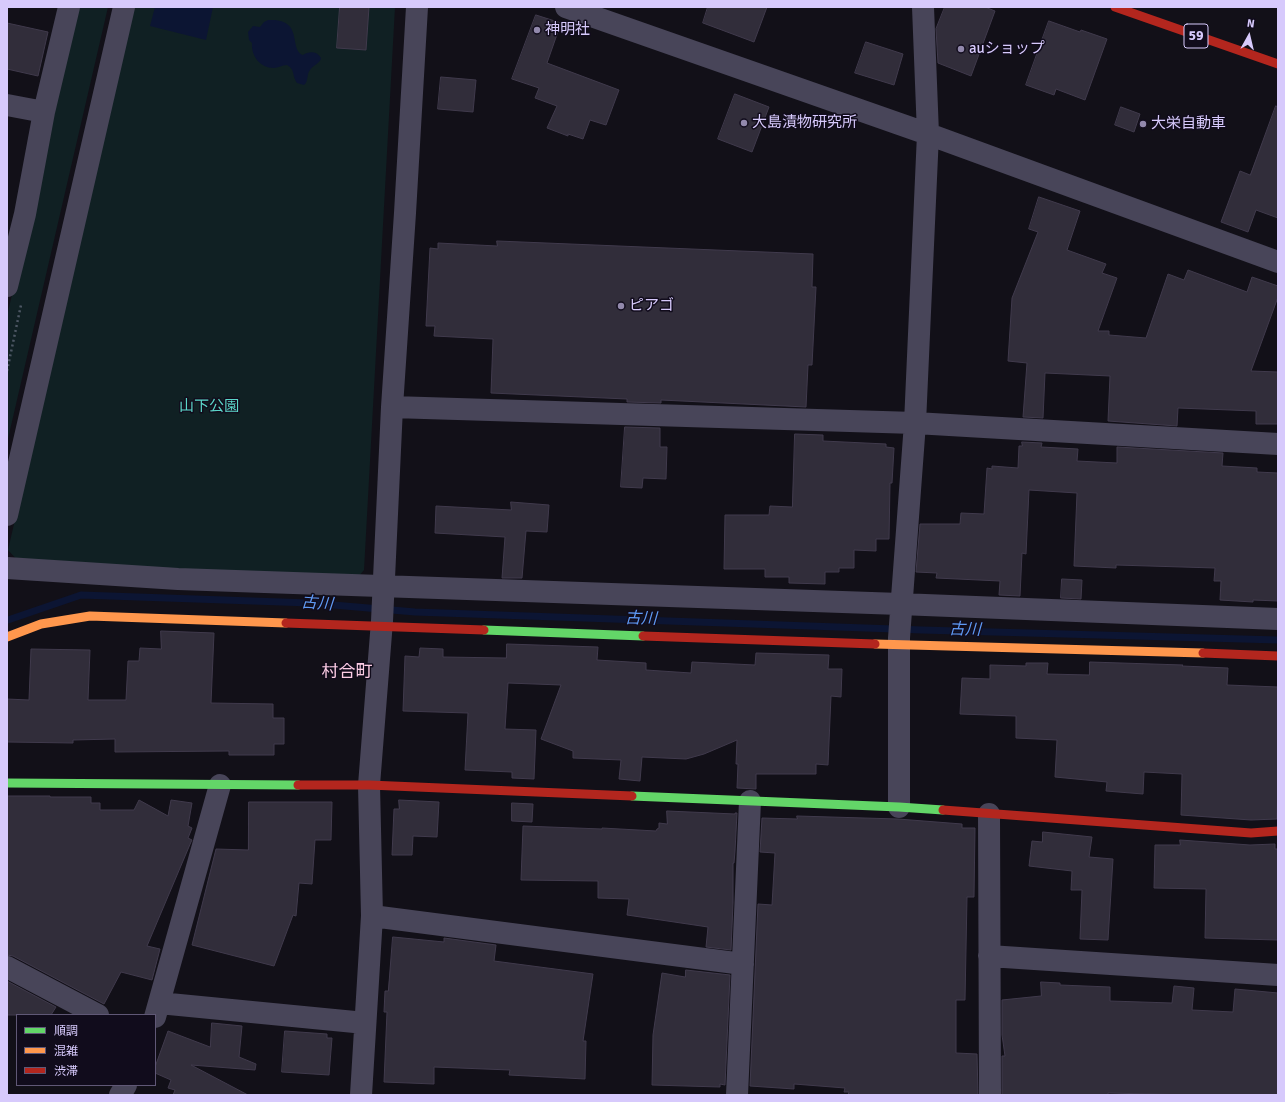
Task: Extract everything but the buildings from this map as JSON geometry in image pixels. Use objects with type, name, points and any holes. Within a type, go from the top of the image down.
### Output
[{"type":"street","points":[[7,286],[25,214],[44,112],[69,7]]},
{"type":"street","points":[[7,515],[124,7]]},
{"type":"street","points":[[361,1095],[372,916],[369,785],[382,624],[392,407],[418,7]]},
{"type":"street","points":[[566,7],[928,134],[1278,262]]},
{"type":"street","points":[[899,807],[898,641],[915,423],[928,134],[923,7]]},
{"type":"street","name":"59","points":[[1115,7],[1155,14],[1278,64]]},
{"type":"street","points":[[7,105],[44,112]]},
{"type":"street","points":[[392,407],[915,423],[1278,444]]},
{"type":"street","points":[[7,568],[178,579],[384,589],[1278,619]]},
{"type":"street","points":[[7,637],[41,624],[90,616],[382,624],[757,640],[898,641],[1278,656]]},
{"type":"street","points":[[7,783],[369,785],[899,807],[1251,833],[1278,831]]},
{"type":"street","points":[[220,785],[157,1010],[365,1022]]},
{"type":"street","points":[[737,1095],[750,800]]},
{"type":"street","points":[[989,814],[990,1095]]},
{"type":"street","points":[[372,916],[743,964]]},
{"type":"street","points":[[989,956],[1278,975]]},
{"type":"street","points":[[7,967],[96,1014]]},
{"type":"street","points":[[120,1095],[125,1086]]},
{"type":"green space","points":[[79,7],[108,7],[7,443],[7,316]]},
{"type":"green space","name":"山下公園","points":[[133,7],[395,7],[364,570],[358,577],[20,563],[8,550]]},
{"type":"water","points":[[155,7],[213,7],[206,40],[150,26]]},
{"type":"water","points":[[268,20],[280,21],[287,24],[294,34],[296,47],[303,55],[313,52],[321,58],[319,62],[310,70],[304,85],[297,83],[290,67],[287,65],[276,68],[265,66],[255,57],[248,32],[253,26],[260,27]]},
{"type":"waterway","name":"古川","points":[[8,620],[81,595],[310,603],[415,612],[922,630],[1278,640]]},
{"type":"traffic: fast","points":[[484,630],[643,636]]},
{"type":"traffic: fast","points":[[7,783],[298,785]]},
{"type":"traffic: fast","points":[[632,796],[943,810]]},
{"type":"traffic: slow","points":[[7,637],[41,624],[90,616],[286,623]]},
{"type":"traffic: slow","points":[[875,644],[1203,653]]},
{"type":"traffic: jam","points":[[1115,7],[1278,64]]},
{"type":"traffic: jam","points":[[286,623],[484,630]]},
{"type":"traffic: jam","points":[[643,636],[875,644]]},
{"type":"traffic: jam","points":[[1203,653],[1278,656]]},
{"type":"traffic: jam","points":[[298,785],[369,785],[632,796]]},
{"type":"traffic: jam","points":[[943,810],[1251,833],[1278,831]]},
{"type":"place","name":"神明社","points":[[537,30]]},
{"type":"place","name":"auショップ","points":[[961,49]]},
{"type":"place","name":"大島漬物研究所","points":[[744,123]]},
{"type":"place","name":"大栄自動車","points":[[1143,124]]},
{"type":"place","name":"ピアゴ","points":[[621,306]]},
{"type":"district","name":"村合町","points":[[347,673]]}]
